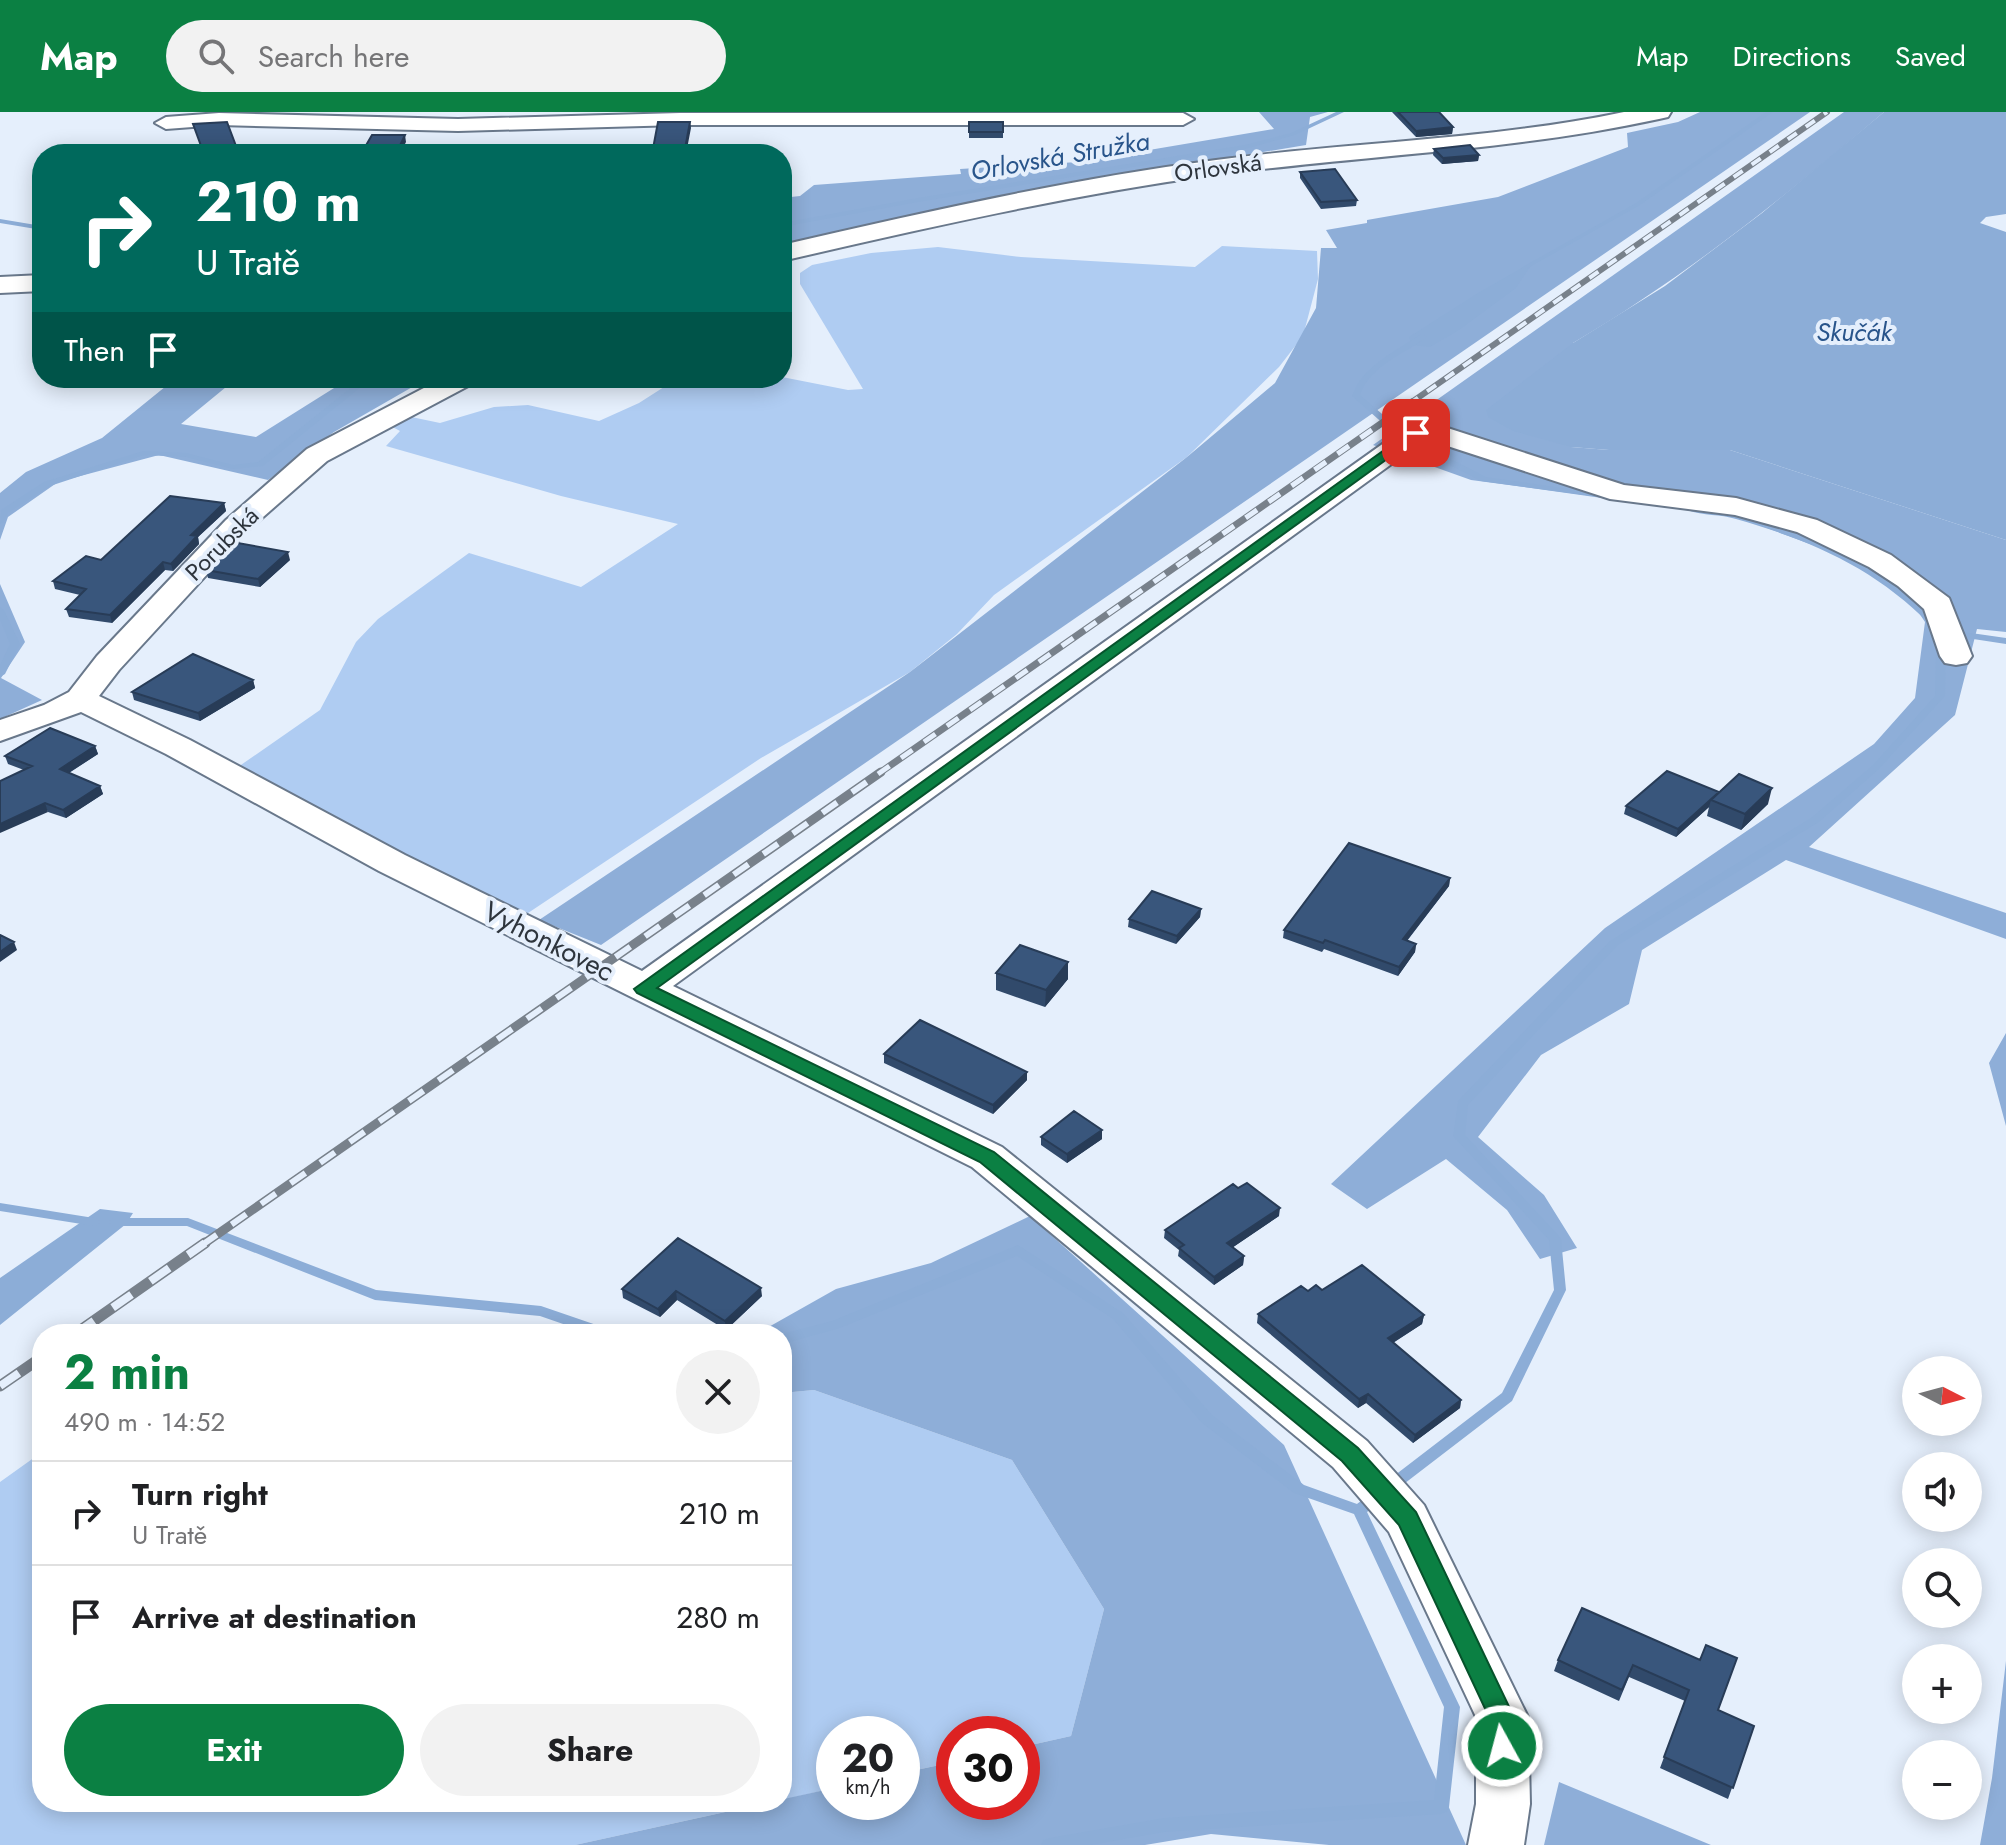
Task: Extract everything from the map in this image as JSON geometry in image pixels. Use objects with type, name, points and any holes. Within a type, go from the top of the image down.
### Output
[{"type":"main road","name":"Orlovská","points":[[792,251],[1103,184],[1273,160],[1591,128],[1659,112]]},
{"type":"main road","points":[[0,285],[32,283]]},
{"type":"street","points":[[165,125],[219,119],[458,125],[680,119],[1183,119]]},
{"type":"street","name":"Porubská","points":[[0,731],[56,712],[80,699],[108,663],[236,526],[317,455],[444,388]]},
{"type":"street","points":[[643,989],[1412,436],[1620,493],[1736,507],[1807,526],[1880,561],[1909,580],[1938,605],[1950,640]]},
{"type":"street","name":"Vyhonkovec","points":[[80,699],[178,747],[392,863],[987,1157],[1350,1454],[1403,1514],[1502,1717],[1503,1804],[1496,1845]]},
{"type":"shaded area","points":[[1259,112],[1328,112],[1310,117],[1306,145],[1063,185],[792,243],[792,197],[800,196],[814,185],[961,174],[960,169],[1078,162],[1274,129]]},
{"type":"shaded area","points":[[1700,112],[1810,112],[601,945],[539,920],[910,672],[1187,457],[1275,383],[1316,308],[1321,248],[1337,248],[1326,230],[1498,197],[1628,147],[1627,133],[1678,122]]},
{"type":"shaded area","points":[[1844,112],[1884,112],[1695,263],[1573,343],[1571,447],[1730,450],[2006,540],[2006,632],[1977,629],[1955,715],[1809,847],[2006,913],[2006,939],[1786,860],[1642,950],[1629,1004],[1541,1055],[1478,1137],[1544,1195],[1577,1248],[1540,1259],[1507,1210],[1446,1159],[1367,1209],[1331,1184],[1605,928],[1874,744],[1915,698],[1925,622],[1907,595],[1829,551],[1729,514],[1471,480],[1373,445]]},
{"type":"shaded area","points":[[1222,246],[1317,251],[1318,279],[1303,336],[1279,367],[1187,457],[994,595],[957,634],[910,672],[761,758],[522,917],[238,767],[320,710],[356,642],[378,619],[469,553],[581,587],[678,524],[561,496],[386,446],[400,431],[387,424],[402,415],[440,423],[494,407],[528,405],[599,421],[639,403],[662,388],[792,388],[792,379],[848,390],[863,389],[800,284],[800,273],[812,265],[871,253],[938,247],[1021,257],[1195,267]]},
{"type":"shaded area","points":[[164,388],[225,388],[181,424],[256,437],[334,388],[411,388],[334,432],[268,480],[159,455],[58,482],[8,517],[0,540],[0,493],[26,472],[102,438]]},
{"type":"shaded area","points":[[0,584],[25,642],[1,678],[42,700],[0,719]]},
{"type":"shaded area","points":[[2006,1033],[2006,1126],[1989,1063]]},
{"type":"shaded area","points":[[1030,1216],[1284,1445],[1466,1845],[1329,1845],[1211,1834],[1145,1845],[575,1845],[725,1812],[792,1812],[792,1797],[816,1792],[816,1820],[920,1820],[920,1769],[936,1766],[936,1820],[1040,1820],[1040,1743],[1071,1736],[1104,1609],[1012,1460],[814,1390],[792,1392],[792,1324],[774,1324],[836,1289],[931,1263]]},
{"type":"shaded area","points":[[814,1390],[1012,1460],[1104,1609],[1071,1736],[1040,1743],[1040,1716],[936,1716],[936,1766],[920,1769],[920,1716],[816,1716],[816,1792],[792,1798],[792,1392]]},
{"type":"shaded area","points":[[32,1459],[32,1812],[725,1812],[575,1845],[0,1845],[0,1482]]},
{"type":"shaded area","points":[[2006,1661],[2006,1845],[1980,1845],[1992,1778]]},
{"type":"shaded area","points":[[1559,1782],[1711,1845],[1544,1845]]},
{"type":"water","name":"Skučák","points":[[1884,112],[2006,112],[2006,214],[1986,217],[1980,223],[2006,232],[2006,540],[1730,450],[1571,447],[1513,431],[1488,417],[1486,410],[1573,343],[1665,286],[1762,213]]},
{"type":"water","points":[[1534,261],[1516,288],[1459,330],[1430,347],[1412,345],[1409,337]]},
{"type":"water","points":[[100,1209],[133,1213],[126,1224],[0,1325],[0,1278]]},
{"type":"building","points":[[1398,112],[1439,112],[1453,127],[1416,131]]},
{"type":"building","points":[[227,122],[235,144],[200,144],[193,124]]},
{"type":"building","points":[[658,122],[690,122],[686,144],[654,144]]},
{"type":"building","points":[[969,122],[1003,122],[1003,132],[969,132]]},
{"type":"building","points":[[372,135],[405,135],[401,144],[367,144]]},
{"type":"building","points":[[1470,145],[1479,155],[1443,158],[1434,149]]},
{"type":"building","points":[[1335,169],[1357,200],[1321,202],[1300,172]]},
{"type":"building","points":[[170,496],[224,503],[191,535],[197,536],[171,564],[163,562],[110,615],[66,609],[86,589],[53,581],[86,556],[101,560]]},
{"type":"building","points":[[232,542],[288,552],[258,579],[206,570]]},
{"type":"building","points":[[193,654],[253,680],[198,713],[132,692]]},
{"type":"building","points":[[50,728],[95,746],[60,769],[100,786],[63,810],[45,803],[0,824],[0,781],[32,766],[5,756]]},
{"type":"building","points":[[1667,771],[1719,792],[1678,829],[1626,806]]},
{"type":"building","points":[[1739,774],[1772,788],[1745,814],[1711,800]]},
{"type":"building","points":[[1349,843],[1450,878],[1403,939],[1416,944],[1399,967],[1325,940],[1323,943],[1284,930]]},
{"type":"building","points":[[1152,891],[1201,909],[1177,936],[1129,919]]},
{"type":"building","points":[[0,935],[14,942],[0,952]]},
{"type":"building","points":[[1020,945],[1068,962],[1046,990],[996,973]]},
{"type":"building","points":[[920,1020],[1027,1072],[993,1105],[884,1054]]},
{"type":"building","points":[[1074,1111],[1102,1130],[1067,1154],[1041,1137]]},
{"type":"building","points":[[1247,1183],[1280,1208],[1227,1243],[1244,1256],[1214,1277],[1179,1248],[1184,1245],[1165,1230],[1233,1184],[1238,1188]]},
{"type":"building","points":[[678,1238],[761,1288],[725,1321],[676,1291],[658,1309],[622,1289]]},
{"type":"building","points":[[1362,1265],[1424,1315],[1388,1338],[1461,1400],[1415,1435],[1368,1394],[1359,1399],[1258,1314],[1301,1286],[1308,1291],[1316,1285],[1322,1290]]},
{"type":"building","points":[[1582,1608],[1700,1660],[1706,1645],[1737,1658],[1718,1710],[1754,1726],[1733,1788],[1664,1757],[1689,1690],[1633,1665],[1622,1690],[1558,1660]]},
{"type":"waterway","name":"Orlovská Stružka","points":[[792,223],[1245,147],[1293,134],[1341,112]]},
{"type":"waterway","points":[[1524,268],[1638,204],[1770,112]]},
{"type":"waterway","points":[[0,221],[32,226]]},
{"type":"waterway","points":[[1424,336],[1374,369],[1359,386],[1356,396],[1407,440],[1484,479],[1731,515],[1792,534],[1868,569],[1891,584],[1934,623]]},
{"type":"waterway","name":"Orlovská Stružka","points":[[0,521],[4,512],[47,484],[143,453],[186,455],[233,467],[260,464],[355,388]]},
{"type":"waterway","name":"Orlovská Stružka","points":[[0,610],[15,644],[0,674]]},
{"type":"waterway","points":[[1950,633],[2006,641]]},
{"type":"waterway","points":[[1391,1486],[1507,1397],[1560,1290],[1555,1239],[1459,1136],[1462,1104],[1614,943],[1815,820],[1876,767],[1940,696],[1941,645]]},
{"type":"waterway","points":[[0,1207],[94,1222]]},
{"type":"waterway","points":[[115,1222],[188,1222],[375,1295],[541,1311],[578,1324]]},
{"type":"waterway","points":[[792,1336],[835,1325],[1018,1250],[1118,1316],[1207,1419],[1299,1489],[1359,1510]]},
{"type":"waterway","points":[[1359,1510],[1378,1496]]},
{"type":"waterway","points":[[1049,1845],[1164,1825],[1441,1807],[1452,1707],[1359,1510]]},
{"type":"railway","points":[[1409,404],[1827,112]]},
{"type":"railway","points":[[878,774],[1412,402]]},
{"type":"railway","points":[[202,1245],[881,772]]},
{"type":"railway","points":[[89,1324],[205,1243]]},
{"type":"railway","points":[[0,1386],[32,1364]]},
{"type":"route","points":[[1416,433],[643,989],[987,1157],[1350,1454],[1407,1519],[1502,1717],[1502,1746]]}]
